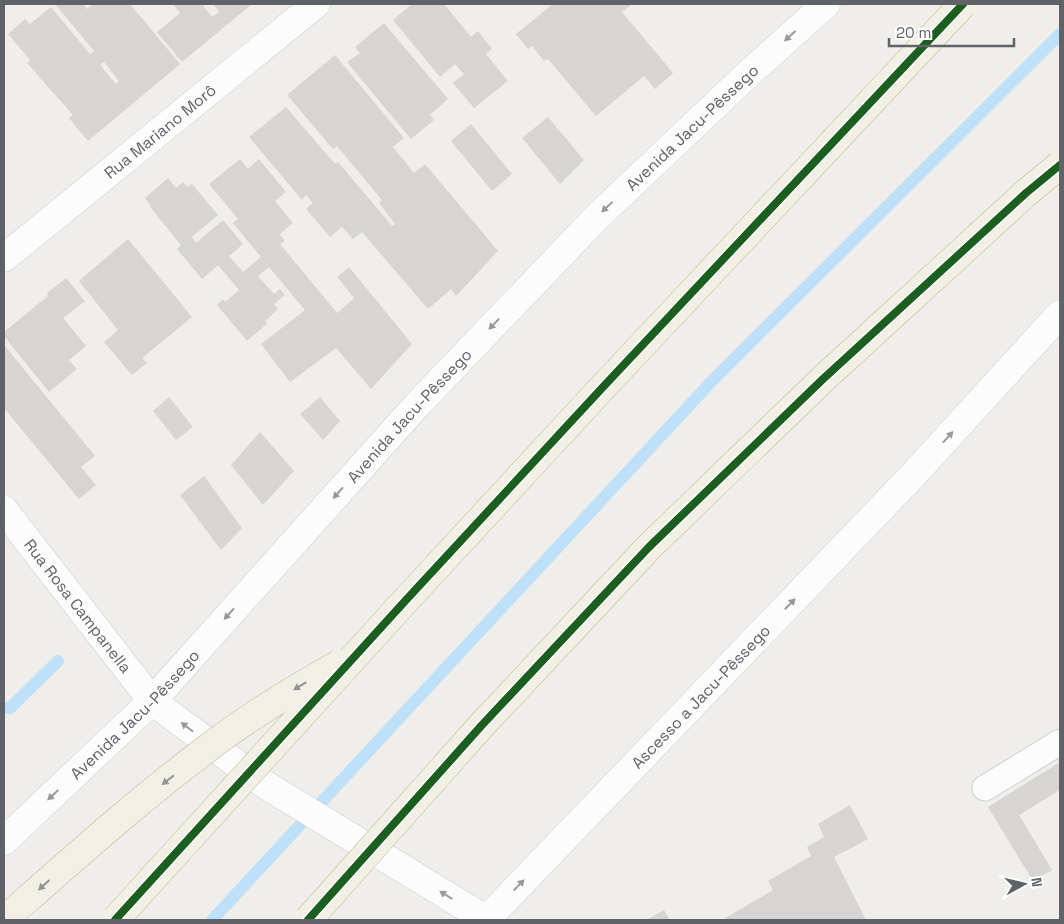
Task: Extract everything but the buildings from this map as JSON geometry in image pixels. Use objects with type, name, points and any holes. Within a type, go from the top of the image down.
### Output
[{"type":"highway","points":[[115,920],[609,380],[963,4]]},
{"type":"highway","points":[[308,920],[482,725],[650,548],[823,379],[1026,193],[1060,165]]},
{"type":"highway","points":[[4,920],[104,831],[220,739],[286,695],[358,653]]},
{"type":"street","name":"Rua Mariano Morô","points":[[4,258],[316,4]]},
{"type":"street","name":"Avenida Jacu-Pêssego","points":[[4,841],[152,701],[417,405],[597,216],[746,76],[826,4]]},
{"type":"street","name":"Ascesso a Jacu-Pêssego","points":[[486,920],[915,474],[1060,314]]},
{"type":"street","name":"Rua Rosa Campanella","points":[[4,510],[152,701],[264,784],[486,920]]},
{"type":"lane","points":[[985,788],[1060,742]]},
{"type":"waterway","points":[[212,920],[712,381],[1060,34]]},
{"type":"waterway","points":[[4,708],[10,708],[58,661]]},
{"type":"cycle path","points":[[115,920],[603,387],[963,4]]},
{"type":"cycle path","points":[[308,920],[482,725],[649,547],[823,379],[1026,193],[1060,165]]}]
